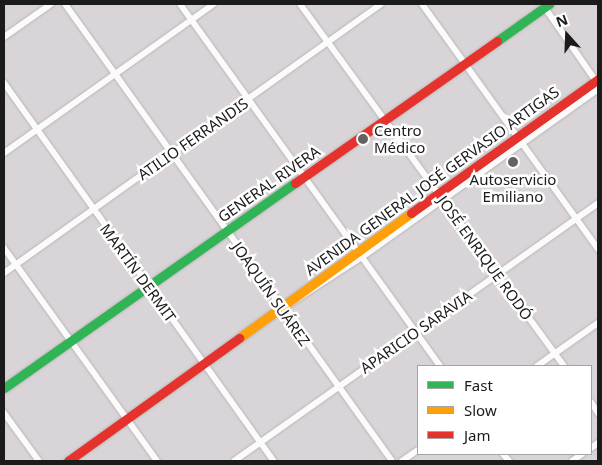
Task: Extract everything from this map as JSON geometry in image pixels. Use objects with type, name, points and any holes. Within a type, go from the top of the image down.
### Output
[{"type":"street","points":[[4,37],[51,4]]},
{"type":"street","name":"JOAQUÍN SUÁREZ","points":[[65,4],[392,461]]},
{"type":"street","points":[[180,4],[439,365]]},
{"type":"street","points":[[4,153],[214,4]]},
{"type":"street","name":"JOSÉ ENRIQUE RODÓ","points":[[300,4],[563,365]]},
{"type":"street","name":"ATILIO FERRANDIS","points":[[4,273],[381,4]]},
{"type":"street","points":[[422,4],[598,249]]},
{"type":"street","points":[[545,5],[598,83]]},
{"type":"street","name":"GENERAL RIVERA","points":[[4,388],[545,5]]},
{"type":"street","name":"MARTÍN DERMIT","points":[[4,83],[92,209],[274,461]]},
{"type":"street","name":"AVENIDA GENERAL JOSÉ GERVASIO ARTIGAS","points":[[68,461],[283,308],[292,297],[360,254],[598,83]]},
{"type":"street","name":"APARICIO SARAVIA","points":[[234,461],[598,203]]},
{"type":"street","points":[[4,248],[157,461]]},
{"type":"street","points":[[538,365],[598,323]]},
{"type":"street","points":[[4,413],[39,461]]},
{"type":"street","points":[[402,461],[417,451]]},
{"type":"shaded area","points":[[4,4],[598,4],[598,461],[4,461]]},
{"type":"traffic: fast","points":[[497,41],[549,4]]},
{"type":"traffic: fast","points":[[4,388],[295,183]]},
{"type":"traffic: slow","points":[[239,338],[411,213]]},
{"type":"traffic: jam","points":[[295,183],[497,41]]},
{"type":"traffic: jam","points":[[411,213],[598,79]]},
{"type":"traffic: jam","points":[[68,461],[239,338]]},
{"type":"place","name":"Centro Médico","points":[[363,139]]},
{"type":"place","name":"Autoservicio Emiliano","points":[[513,162]]}]
